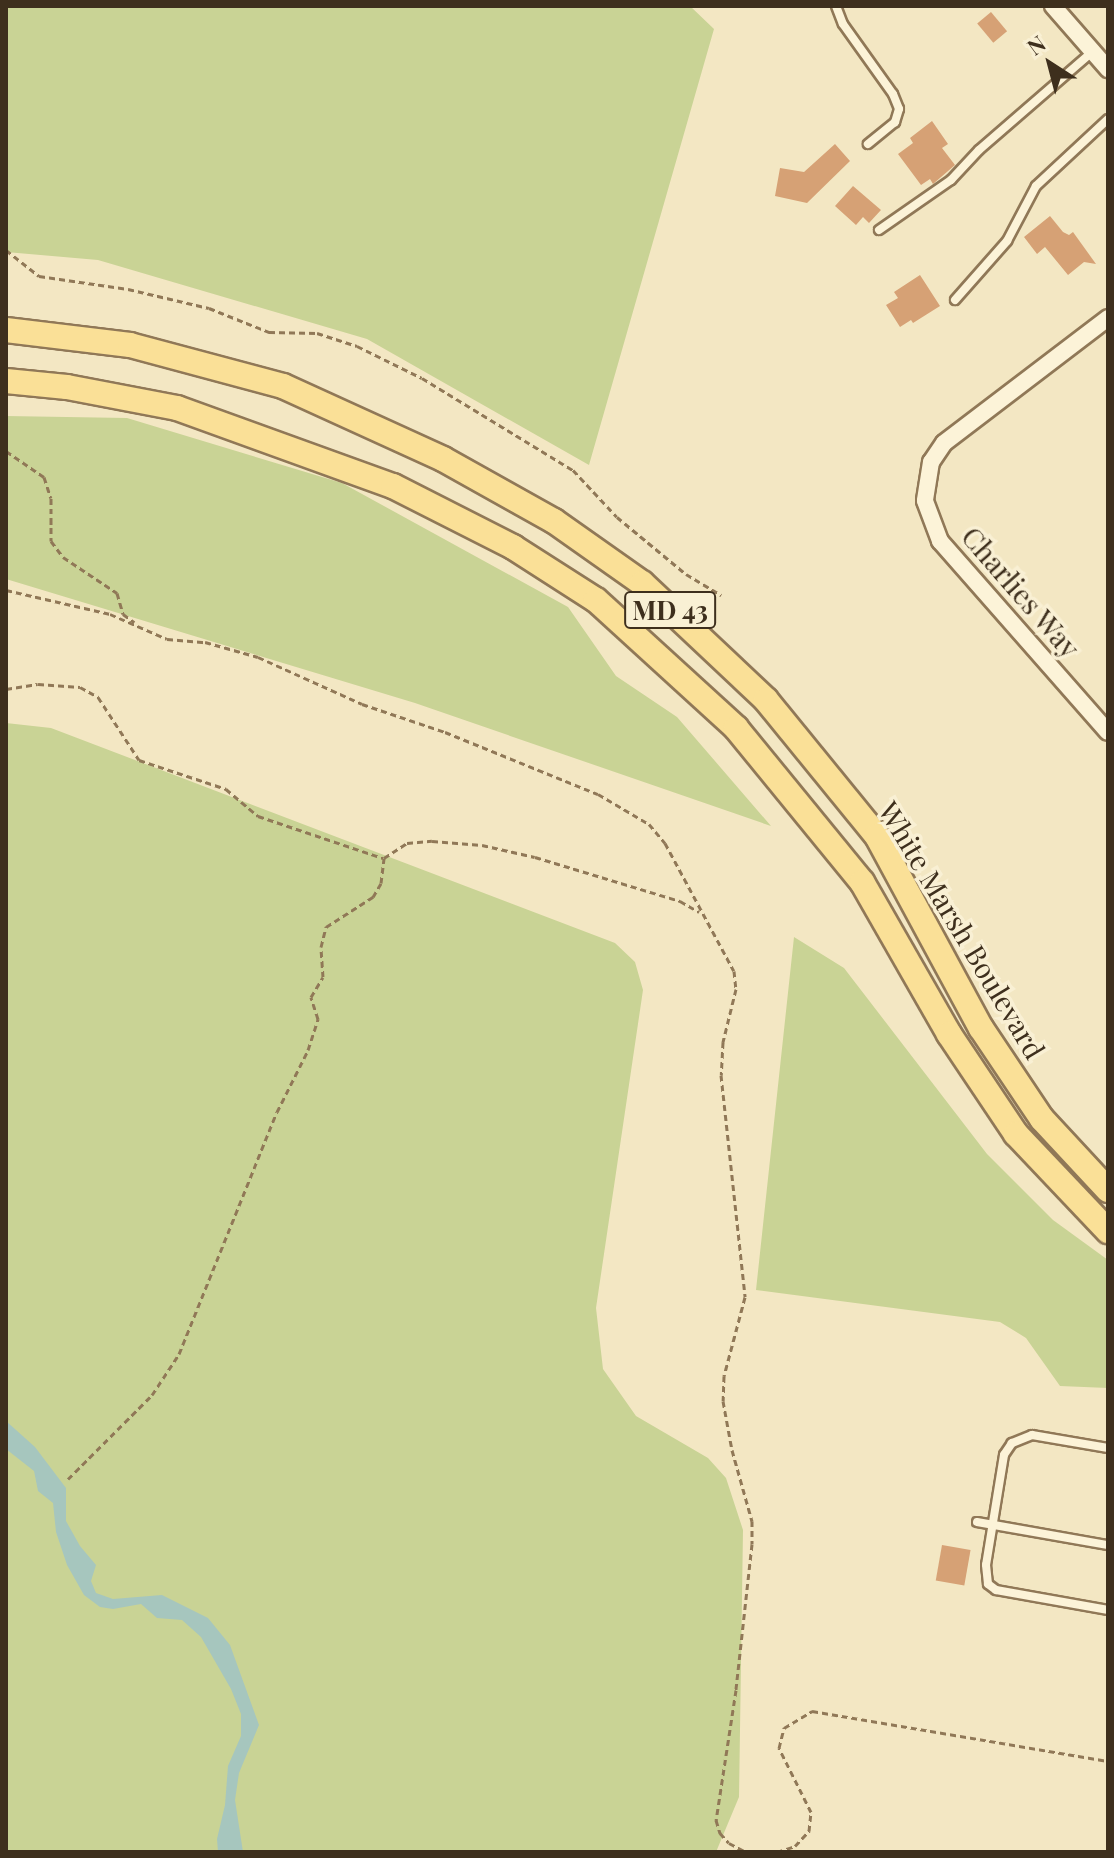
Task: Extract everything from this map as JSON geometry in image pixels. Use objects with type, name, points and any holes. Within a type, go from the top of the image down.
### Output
[{"type":"main road","name":"White Marsh Boulevard","points":[[6,330],[130,345],[283,386],[443,459],[554,521],[642,583],[766,700],[877,836],[981,1028],[1042,1119],[1108,1190]]},
{"type":"main road","name":"MD 43","points":[[6,381],[67,387],[177,408],[393,486],[513,547],[596,600],[736,728],[862,882],[949,1034],[1016,1134],[1108,1231]]},
{"type":"street","points":[[1053,6],[1108,69]]},
{"type":"street","name":"Charlies Way","points":[[1108,318],[944,443],[931,462],[925,501],[940,541],[1108,732]]},
{"type":"lane","points":[[836,6],[843,24],[893,94],[899,109],[895,122],[868,144]]},
{"type":"lane","points":[[879,230],[951,180],[979,150],[1092,52]]},
{"type":"lane","points":[[955,300],[1007,241],[1036,186],[1108,119]]},
{"type":"lane","points":[[1108,1448],[1032,1435],[1012,1443],[1004,1455],[986,1575],[988,1584],[996,1590],[1108,1610]]},
{"type":"lane","points":[[977,1522],[1108,1545]]},
{"type":"path","points":[[6,250],[39,276],[128,289],[209,308],[269,332],[317,333],[357,346],[409,371],[573,470],[617,517],[686,574],[721,595]]},
{"type":"path","points":[[6,451],[44,477],[51,498],[51,541],[63,557],[117,593],[123,614],[142,627]]},
{"type":"path","points":[[6,590],[68,603],[142,627],[167,639],[205,642],[258,657],[362,704],[459,737],[598,794],[649,824],[665,843],[699,912],[734,971],[736,989],[723,1042],[721,1075],[745,1297],[724,1376],[723,1401],[732,1450],[752,1521],[752,1544],[736,1690],[716,1820],[720,1833],[744,1852]]},
{"type":"path","points":[[6,689],[38,684],[80,687],[98,697],[139,760],[226,789],[258,816],[384,858]]},
{"type":"path","points":[[384,858],[407,843],[432,841],[482,845],[535,857],[680,901],[699,912]]},
{"type":"path","points":[[68,1479],[152,1395],[179,1354],[277,1112],[308,1050],[318,1019],[311,997],[323,977],[321,947],[326,927],[373,897],[381,883],[384,858]]},
{"type":"path","points":[[777,1852],[795,1846],[809,1831],[812,1820],[811,1812],[779,1748],[784,1728],[812,1711],[1108,1761]]},
{"type":"path","points":[[736,1852],[744,1852]]},
{"type":"green space","points":[[6,6],[690,6],[714,29],[589,465],[367,339],[98,260],[6,252]]},
{"type":"green space","points":[[6,416],[127,418],[342,483],[568,607],[616,676],[677,717],[771,826],[415,703],[6,579]]},
{"type":"green space","points":[[6,723],[51,728],[615,943],[635,962],[643,990],[596,1308],[603,1369],[636,1416],[708,1458],[726,1478],[743,1530],[739,1797],[716,1852],[6,1852]]},
{"type":"green space","points":[[794,937],[844,968],[987,1154],[1053,1220],[1108,1260],[1108,1388],[1060,1386],[1026,1338],[1000,1322],[756,1290]]},
{"type":"water","points":[[6,1421],[35,1447],[66,1488],[66,1521],[80,1546],[96,1565],[91,1581],[96,1593],[113,1599],[162,1595],[208,1618],[230,1645],[259,1725],[239,1773],[235,1800],[243,1852],[218,1852],[217,1839],[225,1805],[228,1766],[241,1736],[241,1714],[231,1689],[201,1637],[182,1620],[157,1618],[141,1604],[113,1609],[100,1607],[84,1595],[67,1565],[56,1532],[53,1503],[38,1491],[34,1471],[6,1449]]},
{"type":"building","points":[[991,12],[1007,31],[993,43],[977,24]]},
{"type":"building","points":[[932,121],[948,144],[942,148],[955,165],[933,184],[930,179],[921,185],[898,154],[913,143],[910,138]]},
{"type":"building","points":[[835,144],[850,161],[807,203],[775,196],[780,168],[804,172]]},
{"type":"building","points":[[853,186],[881,210],[869,223],[863,217],[856,225],[835,206]]},
{"type":"building","points":[[1050,216],[1063,232],[1069,235],[1073,232],[1096,264],[1084,262],[1068,275],[1045,247],[1037,254],[1024,237]]},
{"type":"building","points":[[920,275],[940,306],[913,323],[911,320],[900,327],[886,305],[898,298],[894,292]]},
{"type":"building","points":[[942,1545],[971,1550],[964,1585],[936,1580]]}]
